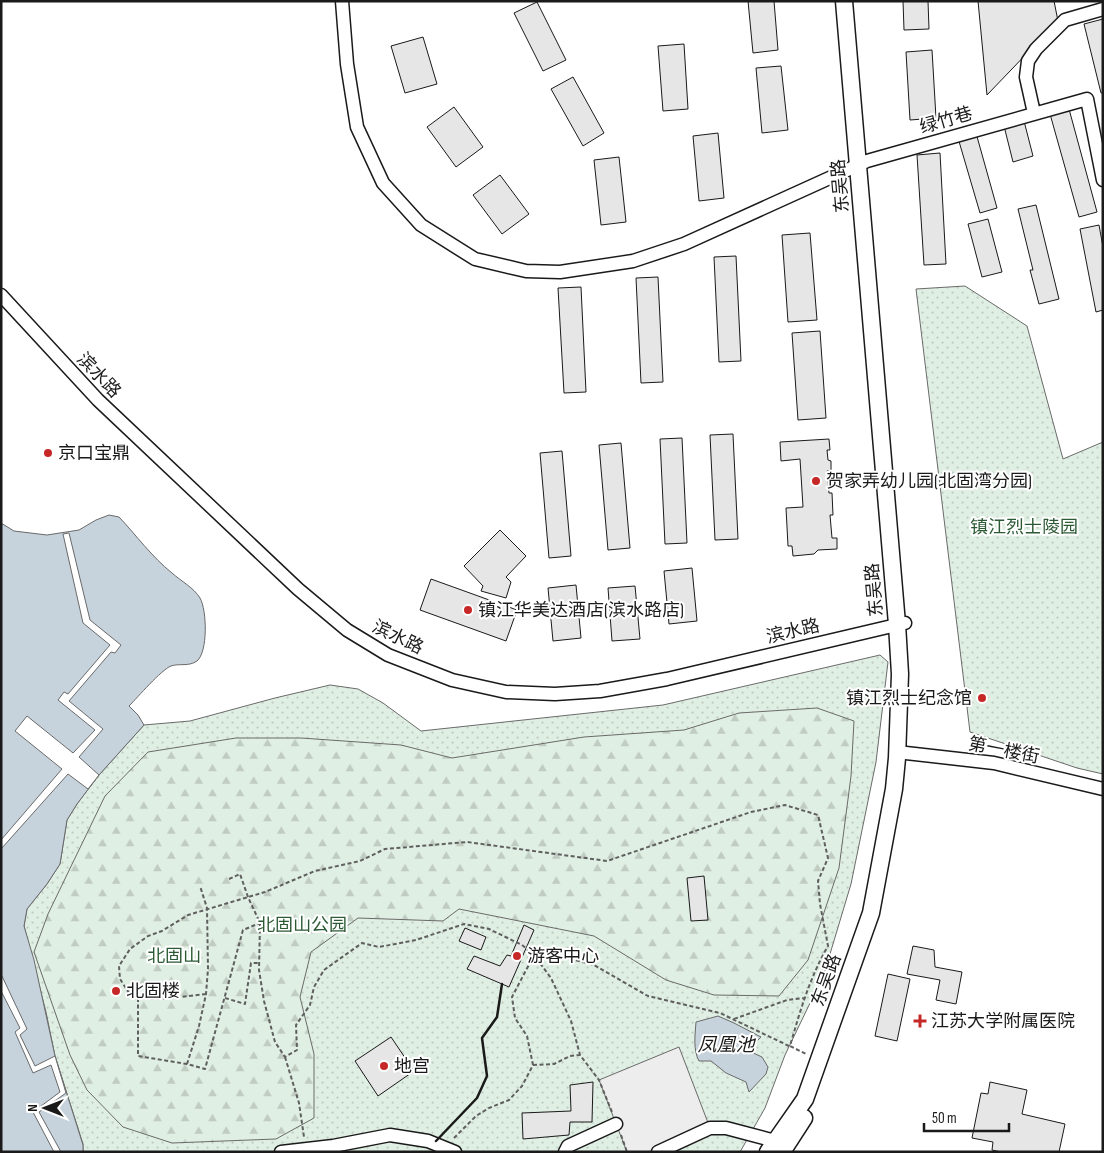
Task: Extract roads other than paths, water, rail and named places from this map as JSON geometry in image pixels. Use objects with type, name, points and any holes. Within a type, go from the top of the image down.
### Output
[{"type":"main road","name":"东吴路","points":[[775,1148],[813,1106],[880,918],[902,792],[902,753],[909,674],[901,623],[862,163],[844,1]]},
{"type":"main road","name":"东吴路","points":[[853,1],[862,163]]},
{"type":"main road","name":"东吴路","points":[[775,1148],[805,1099],[871,913],[902,753]]},
{"type":"street","name":"绿竹巷","points":[[342,1],[347,64],[357,127],[383,183],[421,226],[475,259],[526,271],[560,272],[633,261],[684,244],[862,163],[1087,99],[1103,180]]},
{"type":"street","points":[[1034,114],[1026,78],[1028,61],[1047,36],[1065,20],[1103,9]]},
{"type":"street","name":"滨水路","points":[[1,295],[98,400],[298,589],[347,630],[388,655],[452,680],[506,692],[555,694],[600,690],[667,679],[901,623]]},
{"type":"street","name":"第一楼街","points":[[902,753],[994,764],[1103,790]]},
{"type":"street","points":[[565,1152],[568,1146],[616,1124]]},
{"type":"street","points":[[658,1152],[710,1128],[726,1128],[775,1148]]},
{"type":"street","points":[[281,1152],[390,1135],[428,1141],[451,1150]]},
{"type":"water","points":[[109,515],[119,517],[158,560],[197,594],[204,612],[205,640],[201,656],[197,661],[167,668],[129,706],[144,725],[99,775],[77,804],[67,820],[60,864],[27,909],[24,926],[34,960],[55,1056],[83,1145],[83,1152],[1,1152],[1,523],[14,531],[47,535],[79,530]]},
{"type":"water","name":"凤凰池","points":[[718,1016],[761,1037],[753,1045],[751,1052],[762,1057],[768,1067],[766,1074],[749,1092],[746,1082],[726,1073],[711,1061],[699,1061],[697,1057],[695,1042],[696,1022]]},
{"type":"place","name":"京口宝鼎","points":[[48,453]]},
{"type":"place","name":"贺家弄幼儿园(北固湾分园)","points":[[816,481]]},
{"type":"place","name":"镇江华美达酒店(滨水路店)","points":[[468,610]]},
{"type":"place","name":"镇江烈士纪念馆","points":[[982,698]]},
{"type":"place","name":"游客中心","points":[[517,956]]},
{"type":"place","name":"北固楼","points":[[116,991]]},
{"type":"place","name":"江苏大学附属医院","points":[[920,1021]]},
{"type":"place","name":"地宫","points":[[384,1066]]},
{"type":"park label","name":"镇江烈士陵园","points":[[1024,527]]},
{"type":"park label","name":"北固山公园","points":[[302,925]]},
{"type":"park label","name":"北固山","points":[[174,956]]}]
